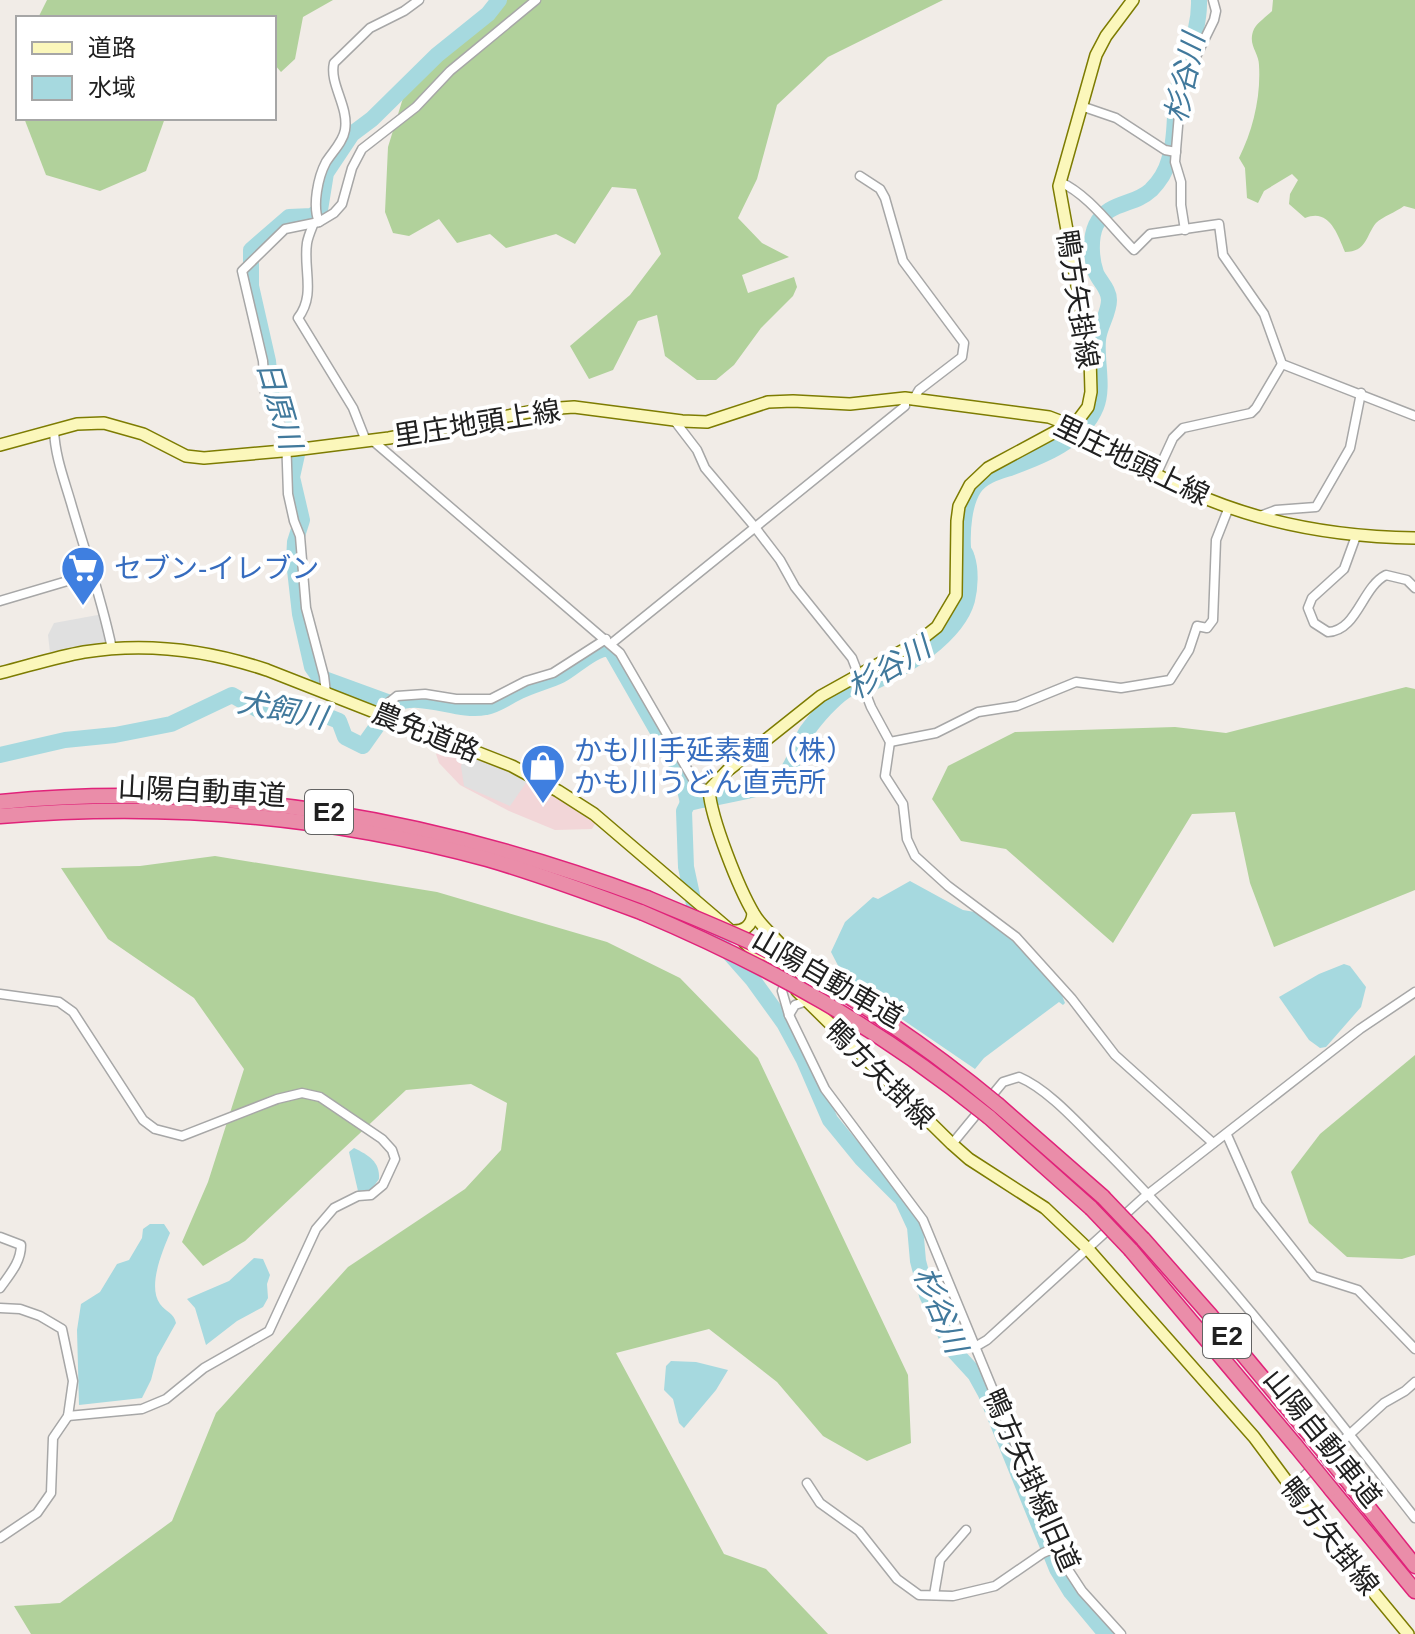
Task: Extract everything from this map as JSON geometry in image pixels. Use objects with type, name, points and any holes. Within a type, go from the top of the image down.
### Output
[{"type":"highway","name":"山陽自動車道","points":[[0,802],[73,797],[167,797],[314,809],[403,824],[488,845],[568,869],[644,905]]},
{"type":"highway","name":"山陽自動車道","points":[[0,816],[166,811],[314,824],[400,839],[486,859],[644,905],[738,936],[786,960],[889,1023],[950,1065],[1131,1250],[1415,1591]]},
{"type":"highway","name":"山陽自動車道","points":[[994,1111],[1103,1197],[1143,1239],[1310,1435],[1415,1566]]},
{"type":"main road","name":"鴨方矢掛線","points":[[710,796],[727,771],[805,708],[918,642],[937,627],[950,608],[957,585],[959,506],[976,477],[1004,459],[1072,426],[1088,407],[1090,361],[1084,315],[1067,239],[1060,182],[1096,55],[1133,0]]},
{"type":"main road","name":"里庄地頭上線","points":[[0,445],[77,424],[104,423],[143,434],[186,456],[195,457],[294,450],[369,440],[565,407],[707,422],[768,402],[850,404],[909,399],[1027,413],[1072,426],[1156,475],[1229,507],[1307,529],[1356,536],[1415,538]]},
{"type":"main road","name":"農免道路","points":[[0,673],[84,652],[165,649],[232,658],[325,685],[382,713],[512,766],[594,814],[786,981]]},
{"type":"main road","points":[[710,796],[743,893],[753,913],[790,959],[791,972],[786,981]]},
{"type":"main road","points":[[731,931],[745,929],[751,923],[753,913]]},
{"type":"main road","name":"鴨方矢掛線","points":[[786,981],[952,1144],[969,1159],[1045,1208],[1087,1248],[1234,1414],[1328,1537],[1408,1634]]},
{"type":"street","points":[[419,0],[370,28],[334,63],[334,76],[344,104],[345,130],[321,174],[316,218],[306,244],[308,294],[304,311],[298,318],[369,440],[609,641],[620,653],[697,786],[710,796]]},
{"type":"street","points":[[325,685],[306,608],[298,531],[288,494],[294,450],[265,392],[263,361],[242,271],[285,229],[342,204],[356,158],[362,149],[416,107],[450,71],[536,0]]},
{"type":"street","points":[[1185,230],[1181,182],[1173,151],[1183,86],[1214,20],[1216,11],[1213,0]]},
{"type":"street","points":[[1081,106],[1123,122],[1173,151]]},
{"type":"street","points":[[382,713],[389,700],[397,696],[425,694],[456,699],[491,699],[526,681],[563,668],[609,641],[905,406],[919,390],[962,357],[964,343],[903,261],[880,189],[860,176]]},
{"type":"street","points":[[1060,182],[1075,191],[1134,250],[1150,234],[1219,224],[1223,255],[1264,314],[1282,364]]},
{"type":"street","points":[[1282,364],[1415,416]]},
{"type":"street","points":[[1156,475],[1173,438],[1183,428],[1251,413],[1282,364]]},
{"type":"street","points":[[1260,516],[1276,510],[1316,507],[1350,448],[1361,393]]},
{"type":"street","points":[[674,420],[697,450],[705,468],[754,526],[780,560],[795,587],[848,652],[871,707],[890,742],[885,776],[903,804],[907,839],[915,856],[948,886],[1016,937],[1072,999],[1115,1055],[1213,1143]]},
{"type":"street","points":[[54,430],[58,461],[91,574],[103,602],[112,649]]},
{"type":"street","points":[[890,742],[936,733],[978,712],[1017,706],[1076,682],[1121,688],[1170,680],[1189,650],[1197,626],[1207,628],[1213,620],[1216,540],[1229,507]]},
{"type":"street","points":[[1356,536],[1344,569],[1312,598],[1308,608],[1314,623],[1328,632],[1338,630],[1377,580],[1386,575],[1399,576],[1415,588]]},
{"type":"street","points":[[0,601],[91,574]]},
{"type":"street","name":"鴨方矢掛線旧道","points":[[786,981],[782,991],[789,1015],[825,1089],[923,1220],[1056,1548],[1073,1578],[1121,1634]]},
{"type":"street","points":[[975,1347],[987,1340],[1087,1248],[1213,1143],[1360,1029],[1415,992]]},
{"type":"street","points":[[0,994],[59,1002],[73,1012],[143,1120],[155,1129],[182,1136],[277,1099],[302,1093],[320,1097],[382,1139],[395,1159],[383,1185],[371,1195],[358,1196],[334,1208],[316,1229],[269,1331],[204,1368],[166,1399],[142,1409],[68,1416]]},
{"type":"street","points":[[789,1015],[795,1005],[807,1001]]},
{"type":"street","points":[[952,1144],[1003,1082],[1019,1077],[1029,1081],[1074,1119],[1209,1259],[1415,1518]]},
{"type":"street","points":[[1227,1135],[1258,1205],[1314,1276],[1358,1290],[1415,1349]]},
{"type":"street","points":[[0,1237],[21,1245],[21,1252],[0,1288]]},
{"type":"street","points":[[0,1308],[20,1309],[62,1329],[73,1381],[68,1416],[53,1438],[51,1493],[37,1513],[0,1538]]},
{"type":"street","points":[[1292,1487],[1384,1403],[1415,1382]]},
{"type":"street","points":[[807,1483],[820,1503],[859,1531],[897,1579],[919,1595],[964,1595],[995,1586],[1043,1553],[1056,1548]]},
{"type":"street","points":[[934,1595],[940,1560],[966,1530]]},
{"type":"shaded area","points":[[103,614],[106,643],[50,652],[48,635],[54,623]]},
{"type":"shaded area","points":[[445,745],[541,786],[596,822],[592,829],[555,830],[509,811],[460,785],[439,763],[436,754]]},
{"type":"shaded area","points":[[465,755],[528,780],[510,806],[464,786],[461,766]]},
{"type":"green space","points":[[47,0],[333,0],[303,17],[295,59],[281,72],[276,66],[276,16],[39,16]]},
{"type":"green space","points":[[507,0],[943,0],[828,57],[777,105],[757,179],[738,218],[762,243],[789,257],[742,275],[748,293],[794,277],[797,287],[793,296],[761,328],[734,365],[716,380],[697,380],[665,356],[657,315],[638,321],[613,370],[589,379],[570,346],[630,295],[661,254],[636,189],[612,187],[575,244],[556,234],[506,248],[490,234],[457,243],[439,219],[409,236],[393,233],[385,212],[388,147],[403,98],[454,47],[498,12]]},
{"type":"green space","points":[[1273,0],[1415,0],[1415,209],[1404,206],[1379,221],[1362,246],[1352,251],[1345,252],[1326,219],[1320,216],[1305,218],[1289,204],[1290,194],[1298,180],[1292,174],[1264,191],[1258,203],[1247,198],[1245,168],[1239,158],[1252,125],[1259,89],[1258,60],[1252,35],[1257,24],[1272,11]]},
{"type":"green space","points":[[25,120],[164,120],[146,171],[100,191],[46,175]]},
{"type":"green space","points":[[1406,687],[1415,689],[1415,890],[1274,947],[1250,883],[1235,812],[1192,814],[1113,943],[1006,849],[961,841],[932,799],[948,766],[1015,732],[1175,727],[1226,733]]},
{"type":"green space","points":[[215,856],[437,892],[607,942],[680,978],[758,1058],[908,1375],[911,1443],[867,1461],[823,1436],[777,1382],[709,1329],[616,1353],[724,1554],[766,1569],[828,1634],[31,1634],[14,1606],[60,1603],[172,1521],[216,1413],[348,1267],[465,1189],[501,1150],[507,1103],[471,1084],[406,1090],[245,1241],[203,1266],[182,1242],[208,1182],[244,1069],[194,998],[108,939],[61,868],[140,866]]},
{"type":"green space","points":[[1415,1055],[1415,1255],[1402,1259],[1347,1257],[1309,1223],[1291,1172],[1320,1134]]},
{"type":"water","points":[[910,881],[963,910],[975,912],[996,926],[1021,948],[1061,993],[1065,1003],[1059,1002],[984,1058],[975,1069],[846,981],[831,952],[845,922],[873,897],[878,899]]},
{"type":"water","points":[[1344,964],[1350,966],[1366,987],[1361,1007],[1326,1047],[1320,1048],[1309,1040],[1279,997],[1319,974]]},
{"type":"water","points":[[354,1148],[375,1163],[379,1179],[371,1190],[358,1191],[349,1152]]},
{"type":"water","points":[[150,1224],[164,1224],[170,1233],[155,1288],[160,1304],[176,1323],[157,1357],[142,1398],[79,1405],[77,1330],[81,1304],[100,1292],[117,1264],[129,1260],[142,1238],[143,1229]]},
{"type":"water","points":[[254,1258],[263,1259],[270,1275],[268,1298],[263,1307],[237,1321],[206,1345],[195,1308],[187,1299],[229,1281]]},
{"type":"water","points":[[671,1361],[696,1362],[728,1370],[716,1390],[684,1428],[679,1423],[673,1399],[664,1390],[666,1366]]},
{"type":"waterway","name":"日原川","points":[[499,0],[488,14],[437,55],[372,119],[352,134],[326,173],[320,210],[312,216],[289,217],[251,250],[251,286],[268,361],[272,399],[298,450],[292,477],[302,520],[295,542],[294,561],[300,614],[312,667],[319,677],[393,704],[416,700],[475,708],[495,704],[561,675],[591,655],[610,648],[681,772],[688,803]]},
{"type":"waterway","name":"杉谷川","points":[[688,803],[744,792],[776,781],[787,772],[807,731],[835,699],[848,689],[874,682],[901,668],[942,638],[953,626],[967,600],[970,573],[963,550],[963,533],[966,509],[974,488],[990,475],[1060,446],[1090,419],[1098,399],[1098,340],[1109,300],[1108,292],[1094,267],[1094,230],[1107,212],[1151,190],[1166,168],[1173,142],[1178,88],[1195,34],[1199,0]]},
{"type":"waterway","name":"犬飼川","points":[[0,755],[65,740],[115,735],[171,724],[232,695],[262,712],[314,711],[339,721],[345,737],[363,746],[392,705]]},
{"type":"waterway","name":"杉谷川","points":[[688,803],[684,811],[686,867],[695,909],[784,1023],[830,1120],[861,1158],[902,1199],[915,1227],[918,1261],[927,1295],[953,1350],[975,1374],[986,1394],[1057,1569],[1071,1592],[1106,1634]]},
{"type":"place","name":"セブン-イレブン","points":[[83,607]]},
{"type":"place","name":"かも川手延素麺（株） かも川うどん直売所","points":[[543,805]]}]
